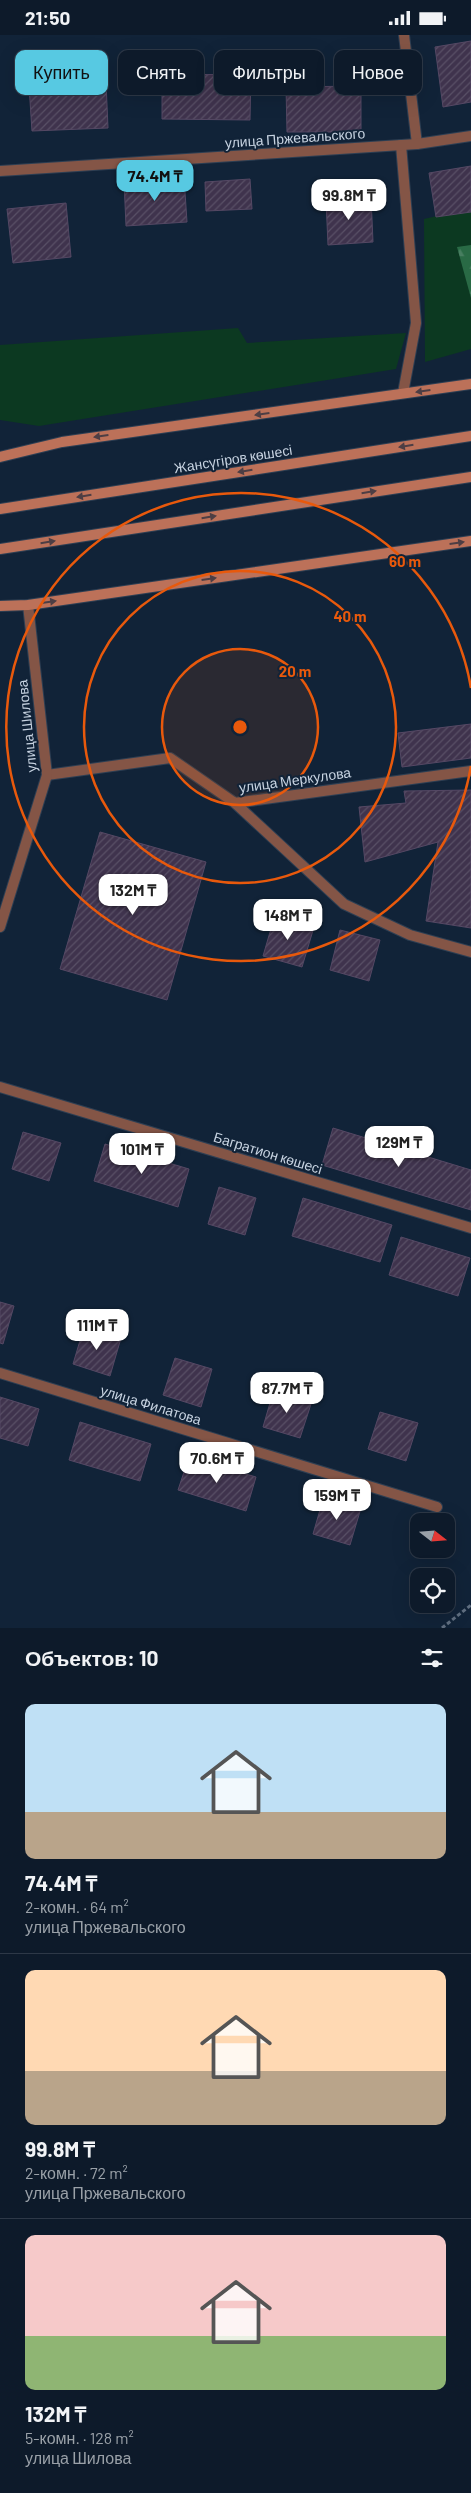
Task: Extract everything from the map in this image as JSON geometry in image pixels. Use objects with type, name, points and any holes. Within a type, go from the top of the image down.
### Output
[{"type":"main road","points":[[0,457],[62,442],[471,384]]},
{"type":"main road","name":"Жансүгіров көшесі","points":[[0,509],[471,436]]},
{"type":"main road","points":[[0,549],[471,477]]},
{"type":"main road","points":[[0,606],[28,605],[471,541]]},
{"type":"street","points":[[404,35],[418,144]]},
{"type":"street","name":"улица Пржевальского","points":[[0,171],[418,144],[471,136]]},
{"type":"street","points":[[401,145],[416,323],[403,393]]},
{"type":"street","name":"улица Шилова","points":[[0,927],[47,775],[28,605]]},
{"type":"street","name":"улица Меркулова","points":[[47,775],[170,758],[235,803],[471,771]]},
{"type":"street","points":[[235,803],[344,904],[410,935],[471,952]]},
{"type":"street","name":"Багратион көшесі","points":[[0,1087],[471,1228]]},
{"type":"street","name":"улица Филатова","points":[[0,1373],[437,1507]]},
{"type":"path","points":[[442,1628],[471,1605]]},
{"type":"green space","points":[[471,208],[471,349],[425,362],[424,219]]},
{"type":"green space","points":[[471,245],[471,298],[457,247]]},
{"type":"green space","points":[[238,328],[247,343],[406,333],[396,369],[39,426],[0,420],[0,345]]},
{"type":"building","points":[[471,41],[471,102],[443,107],[435,47]]},
{"type":"building","points":[[204,74],[214,75],[214,95],[251,95],[250,120],[162,119],[162,95],[204,95]]},
{"type":"building","points":[[324,86],[334,86],[334,95],[361,95],[361,132],[287,132],[286,95],[324,95]]},
{"type":"building","points":[[30,95],[107,95],[108,128],[32,131]]},
{"type":"building","points":[[471,166],[471,212],[436,217],[429,173]]},
{"type":"building","points":[[184,177],[187,222],[126,226],[124,181]]},
{"type":"building","points":[[250,179],[252,209],[206,211],[205,182]]},
{"type":"building","points":[[371,197],[373,242],[328,245],[326,200]]},
{"type":"building","points":[[66,203],[71,257],[13,263],[7,209]]},
{"type":"building","points":[[471,724],[471,758],[402,767],[398,733]]},
{"type":"building","points":[[471,790],[471,928],[426,921],[438,842],[365,862],[359,807],[406,803],[404,791]]},
{"type":"building","points":[[100,832],[206,862],[167,1000],[60,969]]},
{"type":"building","points":[[275,915],[314,927],[302,967],[263,956]]},
{"type":"building","points":[[340,930],[380,940],[369,981],[330,970]]},
{"type":"building","points":[[333,1128],[471,1170],[471,1210],[322,1165]]},
{"type":"building","points":[[23,1132],[61,1143],[49,1181],[12,1169]]},
{"type":"building","points":[[105,1144],[189,1169],[178,1207],[94,1181]]},
{"type":"building","points":[[219,1187],[256,1198],[245,1235],[208,1224]]},
{"type":"building","points":[[303,1198],[392,1225],[380,1262],[292,1236]]},
{"type":"building","points":[[401,1237],[470,1258],[458,1296],[389,1275]]},
{"type":"building","points":[[0,1302],[14,1306],[3,1344],[0,1343]]},
{"type":"building","points":[[84,1327],[121,1338],[110,1376],[73,1364]]},
{"type":"building","points":[[175,1358],[212,1369],[201,1407],[163,1395]]},
{"type":"building","points":[[274,1389],[312,1401],[300,1438],[263,1427]]},
{"type":"building","points":[[0,1397],[39,1409],[28,1446],[0,1438]]},
{"type":"building","points":[[380,1412],[418,1423],[406,1461],[368,1449]]},
{"type":"building","points":[[80,1422],[151,1444],[140,1481],[69,1460]]},
{"type":"building","points":[[189,1457],[256,1477],[246,1511],[178,1490]]},
{"type":"building","points":[[324,1496],[361,1508],[350,1545],[313,1534]]}]
